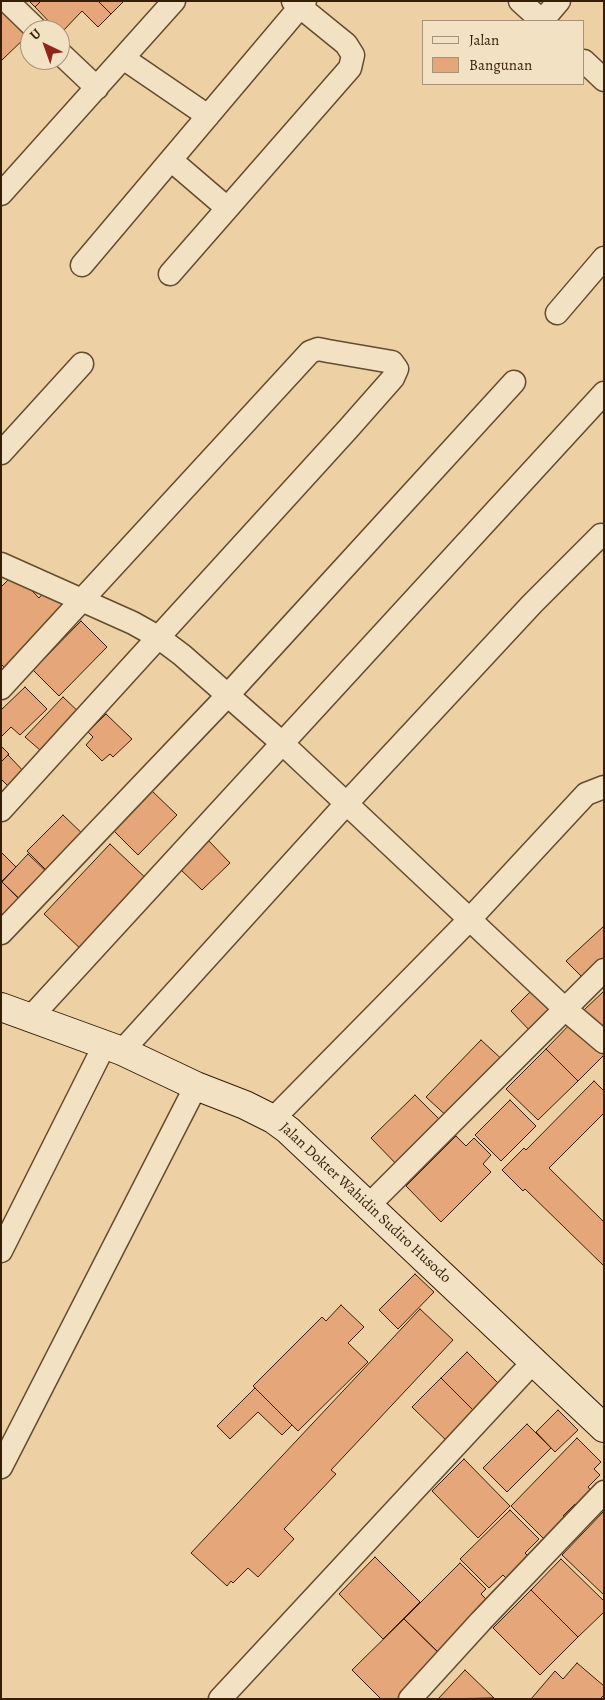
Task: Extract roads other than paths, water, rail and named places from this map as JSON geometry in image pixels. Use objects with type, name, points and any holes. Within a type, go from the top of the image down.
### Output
[{"type":"main road","name":"Jalan Dokter Wahidin Sudiro Husodo","points":[[1,1007],[113,1047],[196,1086],[273,1119],[288,1130],[370,1205],[535,1360],[604,1428]]},
{"type":"street","points":[[7,1],[27,20]]},
{"type":"street","points":[[1,194],[174,1]]},
{"type":"street","points":[[520,1],[541,20]]},
{"type":"street","points":[[543,20],[559,1]]},
{"type":"street","points":[[82,265],[208,116],[299,3],[346,44],[353,56],[350,68],[170,274]]},
{"type":"street","points":[[124,58],[208,116]]},
{"type":"street","points":[[585,62],[604,80]]},
{"type":"street","points":[[70,63],[96,88]]},
{"type":"street","points":[[171,160],[227,208]]},
{"type":"street","points":[[557,313],[604,258]]},
{"type":"street","points":[[1,688],[310,352],[323,350],[392,362],[397,369],[393,378],[300,484],[1,810]]},
{"type":"street","points":[[1,453],[82,364]]},
{"type":"street","points":[[1,933],[227,696],[514,382]]},
{"type":"street","points":[[31,1017],[604,393]]},
{"type":"street","points":[[1,1251],[113,1047],[346,804],[532,604],[601,536]]},
{"type":"street","points":[[1,564],[133,623],[158,637],[182,655],[282,743],[565,1009],[604,1042]]},
{"type":"street","points":[[273,1119],[597,789]]},
{"type":"street","points":[[370,1205],[604,970]]},
{"type":"street","points":[[1,1467],[196,1086]]},
{"type":"street","points":[[220,1699],[535,1360]]},
{"type":"street","points":[[410,1699],[481,1621],[604,1492]]}]
